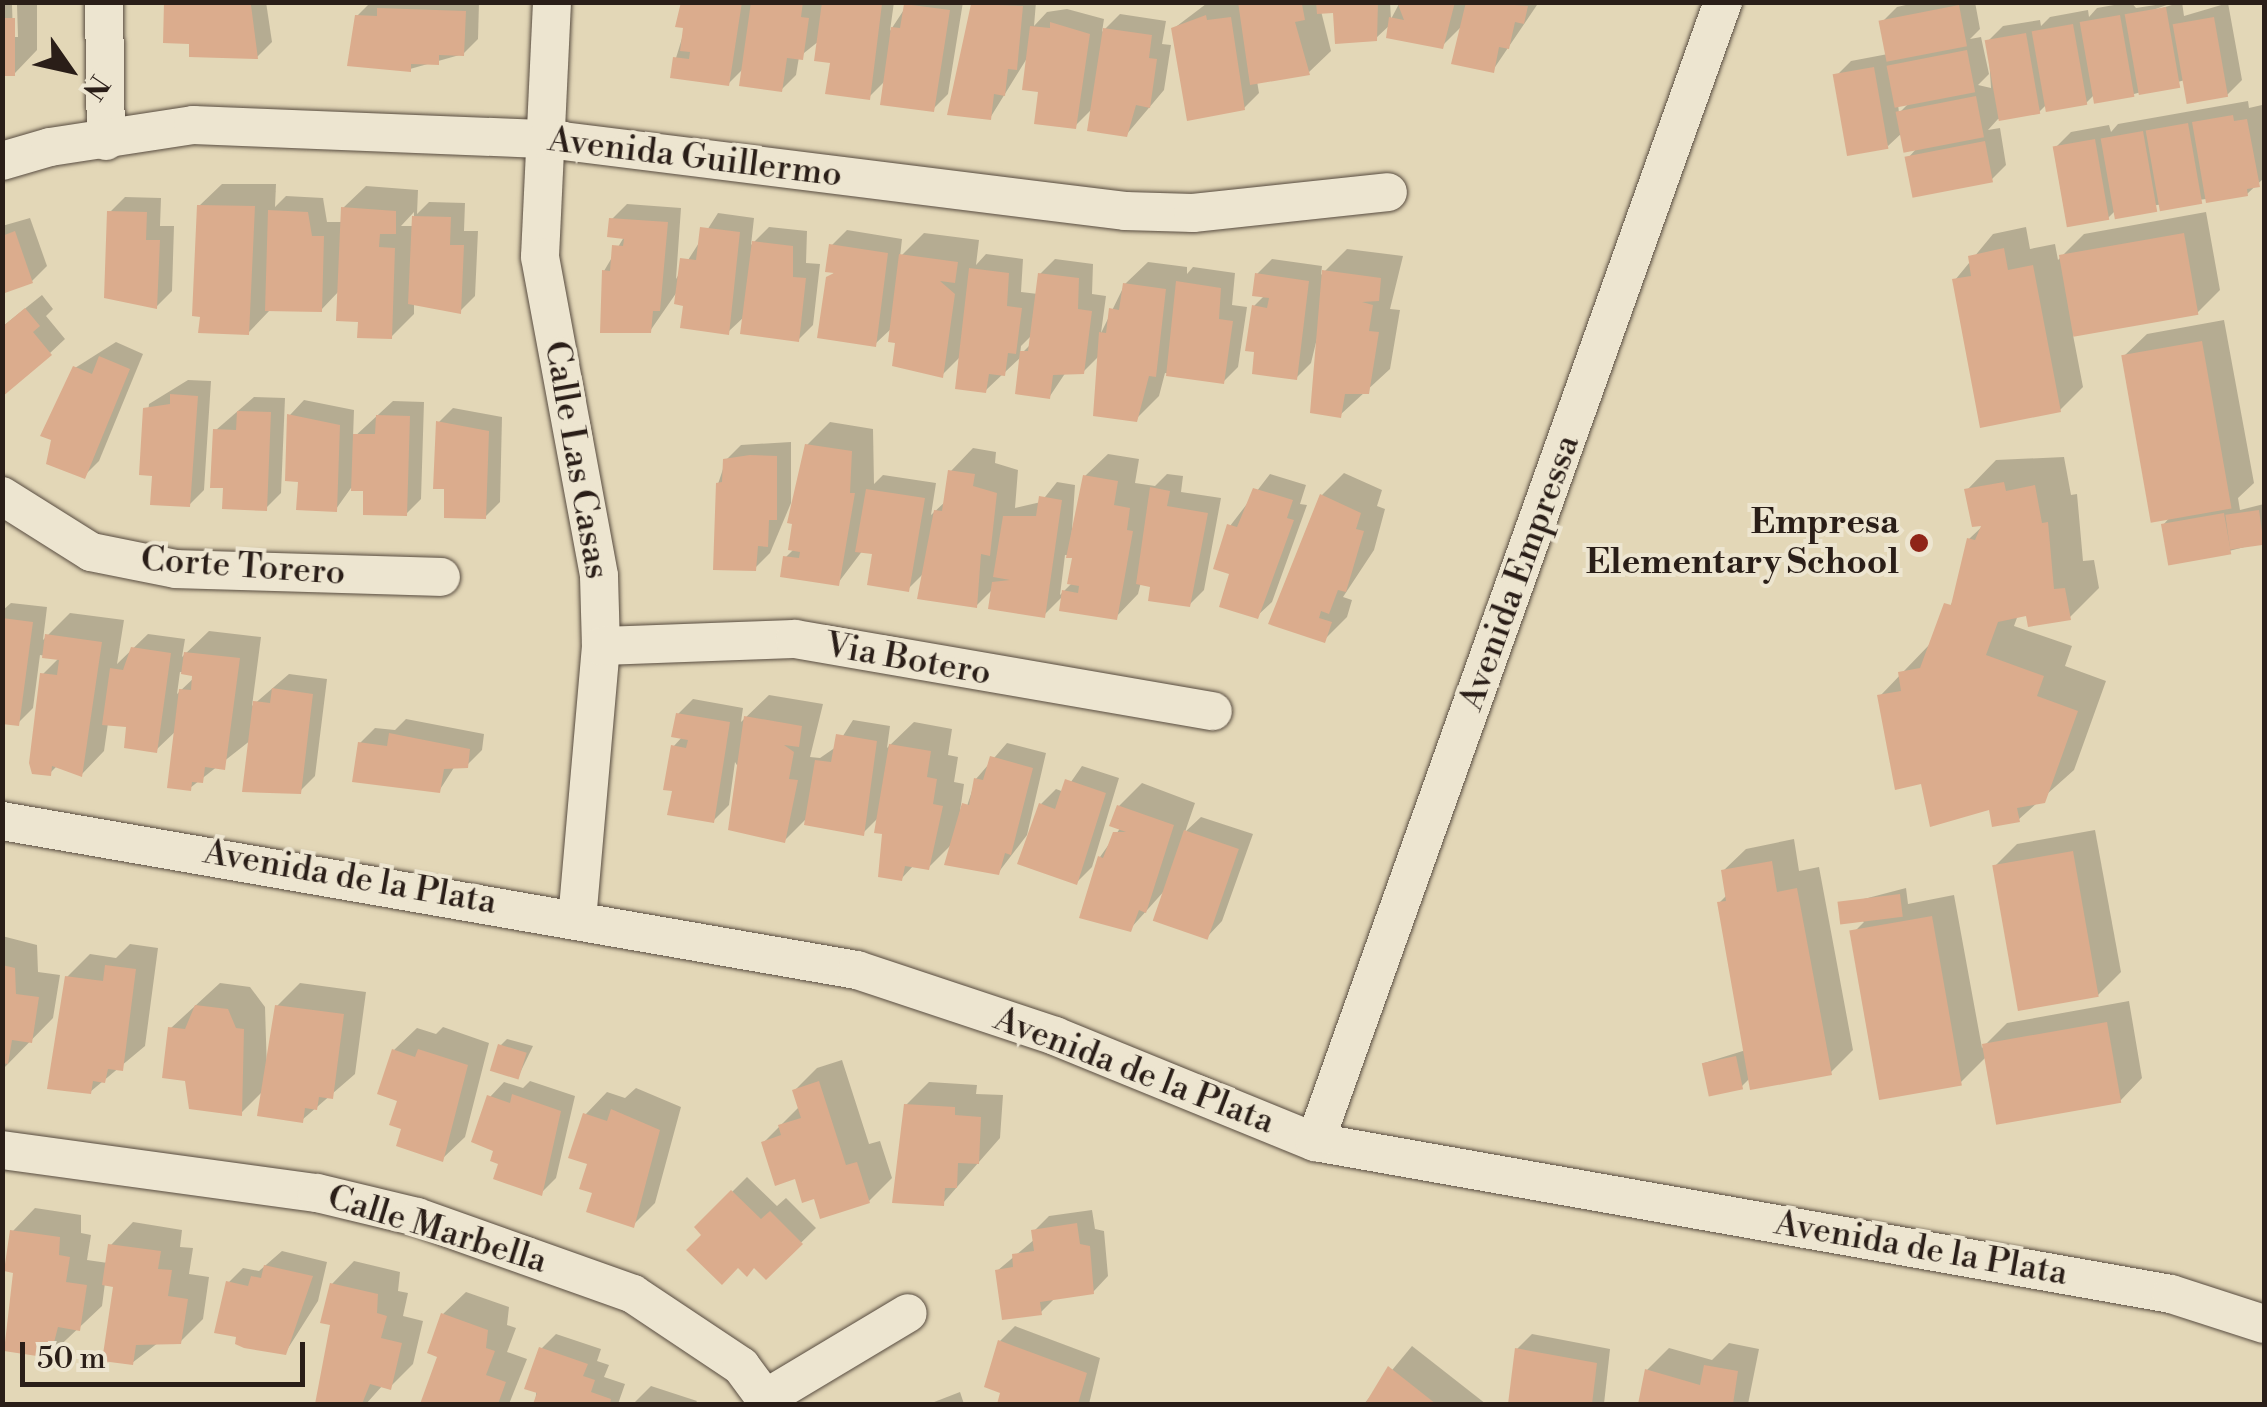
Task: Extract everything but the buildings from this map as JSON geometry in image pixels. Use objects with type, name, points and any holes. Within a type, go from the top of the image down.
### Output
[{"type":"street","points":[[104,2],[106,141]]},
{"type":"street","name":"Calle Las Casas","points":[[552,2],[540,257],[599,576],[601,646],[578,919]]},
{"type":"street","name":"Avenida Empressa","points":[[1315,1142],[1723,2]]},
{"type":"street","name":"Avenida Guillermo","points":[[2,161],[50,146],[106,141],[193,125],[547,139],[1125,211],[1193,213],[1388,192]]},
{"type":"street","name":"Corte Torero","points":[[2,496],[92,552],[176,570],[441,577]]},
{"type":"street","name":"Via Botero","points":[[601,646],[795,639],[1213,711]]},
{"type":"street","name":"Avenida de la Plata","points":[[2,821],[857,970],[1055,1036],[1315,1142],[2171,1294],[2264,1324]]},
{"type":"street","name":"Calle Marbella","points":[[2,1150],[317,1193],[417,1216],[633,1294],[741,1366],[768,1401]]},
{"type":"street","points":[[768,1401],[908,1313]]},
{"type":"place","name":"Empresa Elementary School","points":[[1919,543]]}]
